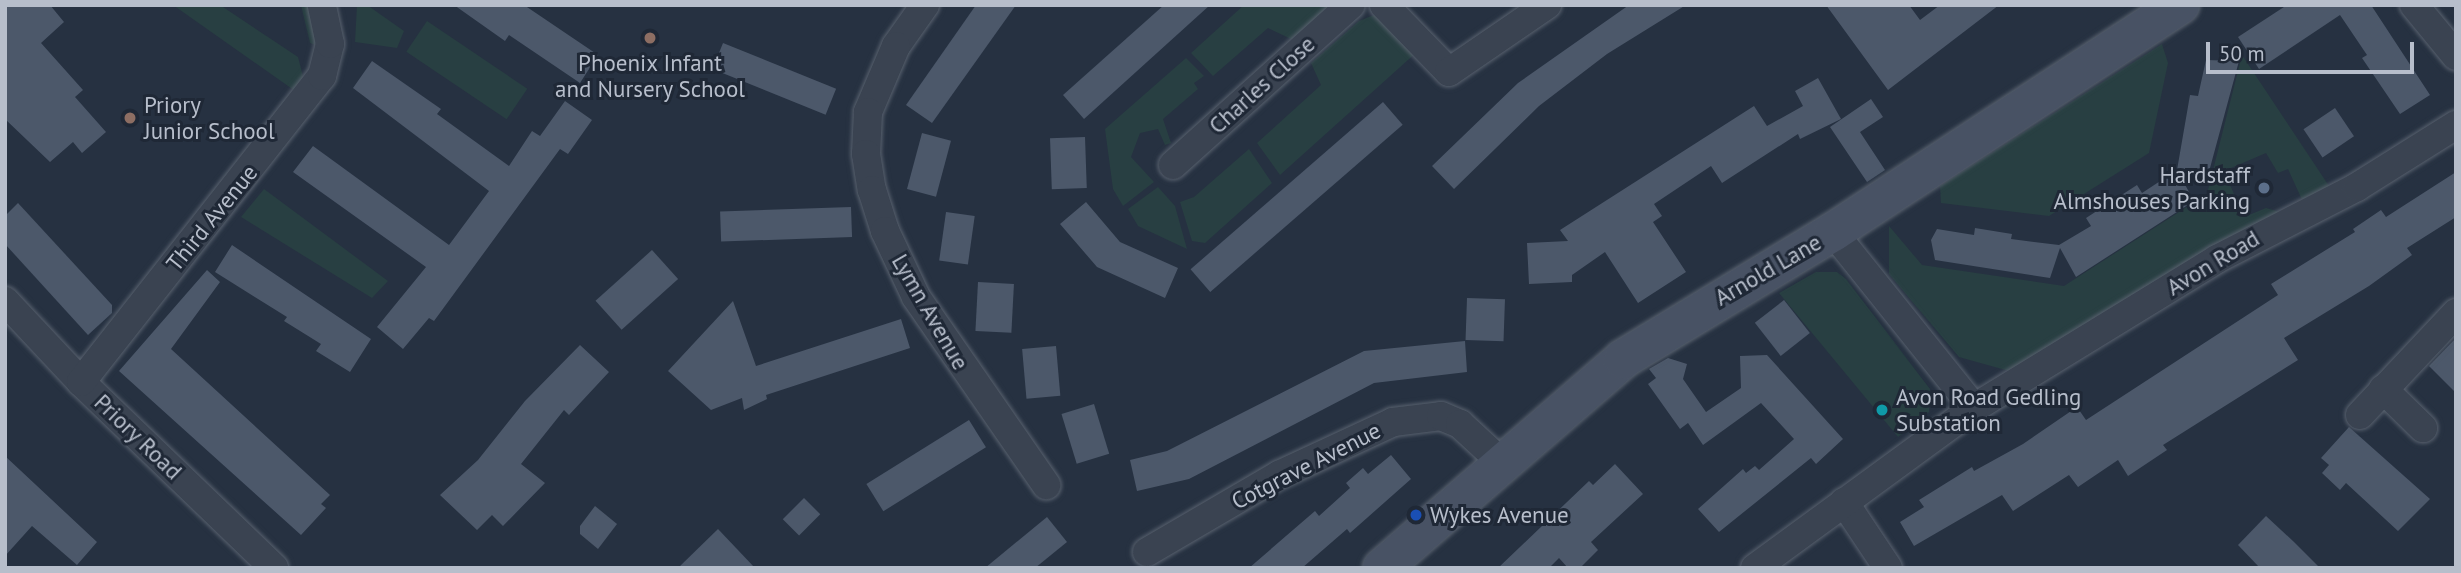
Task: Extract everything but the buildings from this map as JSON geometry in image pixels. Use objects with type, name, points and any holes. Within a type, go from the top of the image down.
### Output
[{"type":"street","name":"Third Avenue","points":[[81,383],[322,76],[330,44],[322,5]]},
{"type":"street","name":"Lymn Avenue","points":[[925,5],[896,46],[868,112],[866,154],[872,190],[885,231],[916,297],[1046,485]]},
{"type":"street","name":"Charles Close","points":[[1173,165],[1351,5]]},
{"type":"street","points":[[1384,5],[1450,72],[1547,5]]},
{"type":"street","name":"Arnold Lane","points":[[1382,568],[1623,359],[1833,233],[2180,5]]},
{"type":"street","points":[[2414,5],[2456,56]]},
{"type":"street","name":"Avon Road","points":[[1755,568],[1974,408],[2217,259],[2357,187],[2456,125]]},
{"type":"street","points":[[1833,233],[1974,408]]},
{"type":"street","name":"Priory Road","points":[[5,301],[81,383],[274,568]]},
{"type":"street","points":[[2360,415],[2456,313]]},
{"type":"street","points":[[2383,389],[2423,428]]},
{"type":"street","name":"Cotgrave Avenue","points":[[1147,552],[1279,475],[1393,422],[1441,416],[1460,424],[1501,463]]},
{"type":"street","points":[[1844,502],[1888,568]]},
{"type":"green space","points":[[173,5],[220,5],[298,57],[304,80],[298,93]]},
{"type":"green space","points":[[301,5],[313,5],[316,45],[310,43]]},
{"type":"green space","points":[[357,5],[367,5],[404,31],[397,48],[355,42]]},
{"type":"green space","points":[[1244,5],[1330,5],[1293,40],[1268,28],[1213,76],[1191,53]]},
{"type":"green space","points":[[1374,15],[1388,19],[1418,51],[1280,175],[1257,143],[1321,85],[1311,63],[1359,21]]},
{"type":"green space","points":[[427,21],[527,89],[507,119],[406,52]]},
{"type":"green space","points":[[2162,44],[2168,63],[2149,153],[2049,216],[1941,203],[1940,186]]},
{"type":"green space","points":[[2242,55],[2329,186],[2303,202],[2288,169],[2278,173],[2266,153],[2224,171],[2244,217],[2266,208],[2280,212],[2009,371],[1959,357],[1889,274],[1889,226],[1922,265],[2064,286],[2207,194]]},
{"type":"green space","points":[[1186,58],[1204,76],[1194,83],[1198,89],[1163,119],[1171,143],[1165,145],[1158,129],[1140,133],[1131,157],[1154,182],[1123,206],[1113,189],[1105,129]]},
{"type":"green space","points":[[1249,149],[1272,183],[1205,243],[1192,241],[1180,202],[1194,197]]},
{"type":"green space","points":[[1158,187],[1175,206],[1187,249],[1138,226],[1128,209]]},
{"type":"green space","points":[[264,189],[388,281],[372,298],[241,217]]},
{"type":"green space","points":[[1816,272],[1837,272],[1846,279],[1930,389],[1929,412],[1898,437],[1779,293]]},
{"type":"place","name":"Phoenix Infant and Nursery School","points":[[650,38]]},
{"type":"place","name":"Priory Junior School","points":[[130,118]]},
{"type":"place","name":"Hardstaff Almshouses Parking","points":[[2264,188]]},
{"type":"place","name":"Avon Road Gedling Substation","points":[[1882,410]]},
{"type":"place","name":"Wykes Avenue","points":[[1416,515]]}]
